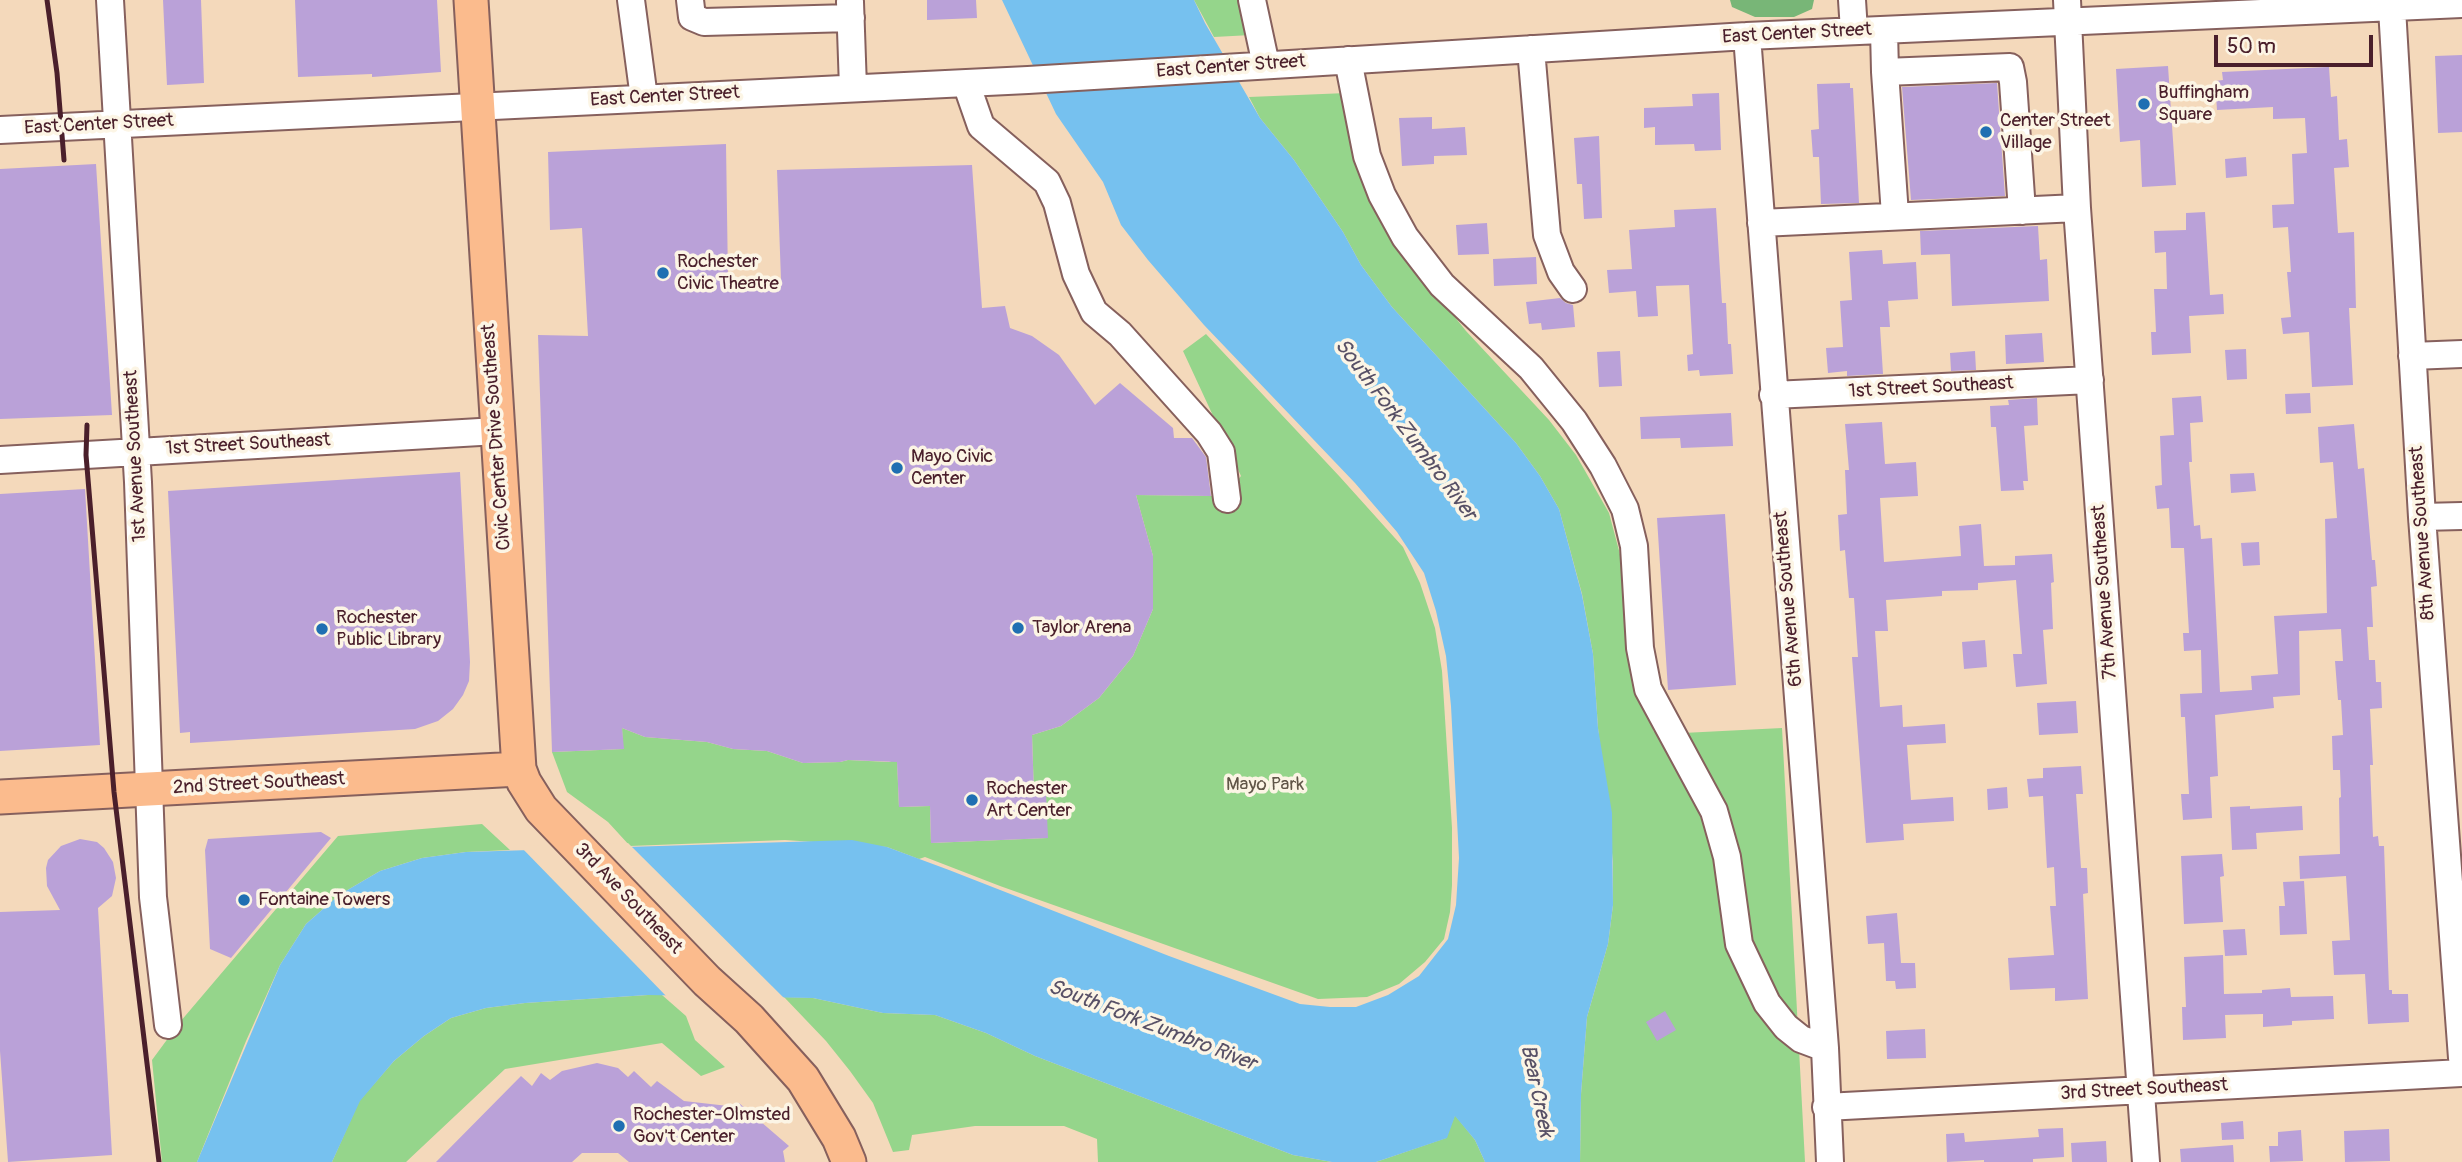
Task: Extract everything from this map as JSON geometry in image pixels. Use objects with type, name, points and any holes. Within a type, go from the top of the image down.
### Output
[{"type":"main road","name":"Civic Center Drive Southeast","points":[[471,0],[519,769]]},
{"type":"main road","name":"2nd Street Southeast","points":[[0,797],[519,769]]},
{"type":"main road","name":"3rd Ave Southeast","points":[[519,769],[541,809],[707,981],[749,1019],[803,1080],[839,1138],[849,1162]]},
{"type":"street","name":"1st Avenue Southeast","points":[[110,0],[137,452],[148,790],[156,924],[168,1025]]},
{"type":"street","points":[[644,98],[633,13],[648,18],[647,0]]},
{"type":"street","points":[[690,0],[692,17],[704,22],[850,9],[853,88]]},
{"type":"street","points":[[1252,0],[1266,65]]},
{"type":"street","points":[[1853,0],[1854,31]]},
{"type":"street","name":"East Center Street","points":[[0,130],[1028,80],[1884,30],[2068,11],[2392,8],[2462,4]]},
{"type":"street","name":"8th Avenue Southeast","points":[[2392,8],[2422,517],[2462,1058]]},
{"type":"street","name":"7th Avenue Southeast","points":[[2068,11],[2077,208],[2146,1162]]},
{"type":"street","points":[[1884,30],[1895,215]]},
{"type":"street","name":"6th Avenue Southeast","points":[[1747,36],[1825,1048],[1830,1162]]},
{"type":"street","points":[[1531,49],[1547,235],[1561,272],[1573,289]]},
{"type":"street","points":[[1348,60],[1367,156],[1382,195],[1405,237],[1442,285],[1531,368],[1565,410],[1603,466],[1625,509],[1633,546],[1640,648],[1648,689],[1714,811],[1727,857],[1739,944],[1767,1003],[1786,1027],[1801,1039],[1825,1048]]},
{"type":"street","points":[[1885,72],[2010,66],[2022,211]]},
{"type":"street","points":[[966,83],[981,126],[1047,182],[1058,203],[1076,274],[1094,312],[1120,334],[1209,433],[1221,452],[1227,499]]},
{"type":"street","points":[[1760,223],[2077,208]]},
{"type":"street","points":[[2412,356],[2462,354]]},
{"type":"street","name":"1st Street Southeast","points":[[1773,395],[2090,380]]},
{"type":"street","name":"1st Street Southeast","points":[[0,460],[497,431]]},
{"type":"street","points":[[2422,517],[2462,516]]},
{"type":"street","name":"3rd Street Southeast","points":[[1826,1107],[2462,1073]]},
{"type":"green space","points":[[1194,0],[1244,0],[1251,35],[1214,37]]},
{"type":"green space","points":[[1730,0],[1814,0],[1812,9],[1794,17],[1755,17],[1732,7]]},
{"type":"green space","points":[[1347,93],[1434,291],[1466,331],[1549,420],[1576,455],[1609,513],[1621,558],[1635,671],[1654,732],[1782,728],[1805,1162],[1580,1162],[1581,1094],[1587,1017],[1608,944],[1613,905],[1613,862],[1598,728],[1593,654],[1582,594],[1559,509],[1540,476],[1516,443],[1392,307],[1361,265],[1343,232],[1294,160],[1260,118],[1249,97]]},
{"type":"green space","name":"Mayo Park","points":[[1206,334],[1403,547],[1420,583],[1435,628],[1442,671],[1452,828],[1450,912],[1444,939],[1425,962],[1399,984],[1367,997],[1318,999],[925,857],[919,859],[887,847],[785,840],[630,846],[608,822],[567,792],[552,752],[623,749],[622,728],[645,737],[707,742],[733,749],[767,751],[803,763],[848,760],[889,762],[897,759],[899,807],[930,806],[931,843],[1047,838],[1046,795],[1034,795],[1032,735],[1061,726],[1099,698],[1133,656],[1153,609],[1153,556],[1136,495],[1217,496],[1228,492],[1241,476],[1183,351]]},
{"type":"green space","points":[[482,824],[510,850],[422,858],[380,871],[339,895],[306,924],[280,965],[197,1162],[162,1162],[152,1060],[180,1022],[338,836]]},
{"type":"green space","points":[[662,995],[686,1016],[695,1040],[725,1067],[701,1076],[662,1043],[505,1069],[406,1162],[332,1162],[359,1101],[394,1061],[451,1018],[486,1008],[525,1003]]},
{"type":"green space","points":[[784,997],[813,998],[883,1013],[935,1015],[1293,1155],[1332,1162],[1098,1162],[1097,1139],[1064,1126],[975,1126],[912,1135],[909,1150],[893,1152],[873,1103],[826,1041]]},
{"type":"green space","points":[[1455,1115],[1475,1140],[1485,1162],[1376,1162],[1446,1138]]},
{"type":"water","points":[[1002,0],[1194,0],[1260,118],[1294,160],[1343,232],[1361,265],[1392,307],[1516,443],[1559,509],[1582,595],[1593,654],[1598,728],[1612,813],[1613,905],[1608,944],[1587,1017],[1581,1094],[1580,1162],[1485,1162],[1475,1140],[1455,1116],[1447,1138],[1376,1162],[1332,1162],[1293,1155],[935,1015],[883,1013],[813,998],[648,995],[525,1003],[486,1008],[451,1018],[394,1061],[360,1101],[332,1162],[197,1162],[280,965],[306,924],[339,895],[380,871],[422,858],[466,852],[852,840],[887,847],[1300,1004],[1330,1007],[1356,1007],[1388,995],[1419,976],[1448,939],[1456,905],[1459,858],[1451,706],[1446,656],[1424,573],[1397,532],[1355,483],[1204,325],[1121,225],[1103,182],[1056,114]]},
{"type":"pier","points":[[628,843],[787,1001],[669,999],[520,846]]},
{"type":"building","points":[[163,0],[201,0],[204,83],[167,85]]},
{"type":"building","points":[[295,0],[437,0],[441,72],[372,77],[372,74],[298,77]]},
{"type":"building","points":[[927,0],[976,0],[977,18],[927,20]]},
{"type":"building","points":[[2462,55],[2462,132],[2438,133],[2435,56]]},
{"type":"building","name":"Buffingham Square","points":[[2168,66],[2176,185],[2142,187],[2140,140],[2120,142],[2116,69]]},
{"type":"building","points":[[2329,67],[2331,97],[2337,96],[2339,140],[2347,139],[2349,167],[2334,168],[2338,233],[2354,232],[2356,308],[2349,308],[2353,385],[2312,387],[2309,332],[2283,334],[2281,318],[2291,317],[2287,272],[2291,272],[2288,227],[2273,228],[2272,205],[2294,204],[2292,154],[2307,153],[2305,118],[2273,119],[2273,107],[2217,110],[2215,81],[2223,80],[2222,72]]},
{"type":"building","points":[[1850,83],[1850,88],[1853,88],[1859,203],[1821,204],[1819,157],[1813,157],[1811,130],[1819,129],[1817,84]]},
{"type":"building","name":"Center Street Village","points":[[1997,83],[2005,196],[1911,200],[1902,87]]},
{"type":"building","points":[[1719,93],[1721,150],[1695,151],[1694,144],[1655,145],[1655,127],[1644,128],[1644,108],[1693,106],[1692,94]]},
{"type":"building","points":[[1432,117],[1432,129],[1465,127],[1467,155],[1434,156],[1434,164],[1402,166],[1399,118]]},
{"type":"building","points":[[1599,136],[1602,218],[1584,219],[1582,184],[1577,184],[1574,138]]},
{"type":"building","name":"Mayo Civic Center","points":[[726,144],[728,280],[781,280],[777,170],[972,165],[982,308],[1005,306],[1010,328],[1032,336],[1059,355],[1095,405],[1120,383],[1173,428],[1174,438],[1192,438],[1206,457],[1211,496],[1136,495],[1153,556],[1153,609],[1133,656],[1099,698],[1061,726],[1032,735],[1034,795],[1046,794],[1048,838],[931,843],[930,806],[899,807],[897,762],[848,760],[803,763],[767,751],[733,749],[707,742],[645,737],[622,728],[624,749],[552,752],[538,335],[588,336],[582,228],[550,230],[548,152]]},
{"type":"building","points":[[2246,157],[2247,176],[2226,178],[2225,159]]},
{"type":"building","points":[[96,164],[112,415],[0,419],[0,169]]},
{"type":"building","points":[[1716,208],[1722,303],[1726,303],[1733,374],[1700,376],[1699,370],[1688,371],[1687,355],[1693,354],[1689,285],[1656,286],[1658,316],[1638,317],[1636,291],[1609,293],[1607,270],[1632,269],[1629,230],[1675,227],[1674,210]]},
{"type":"building","points":[[2205,212],[2210,295],[2223,294],[2224,314],[2189,316],[2191,353],[2152,355],[2151,332],[2156,332],[2154,289],[2167,289],[2166,252],[2155,253],[2154,231],[2186,230],[2186,213]]},
{"type":"building","points":[[1487,223],[1489,254],[1458,255],[1456,225]]},
{"type":"building","points":[[2038,226],[2040,260],[2047,259],[2049,301],[1952,306],[1950,254],[1921,255],[1920,231]]},
{"type":"building","points":[[1882,250],[1883,264],[1916,262],[1918,299],[1888,301],[1890,327],[1880,327],[1883,374],[1847,376],[1847,371],[1828,373],[1826,348],[1843,347],[1840,301],[1852,300],[1849,252]]},
{"type":"building","points":[[1536,257],[1537,284],[1494,286],[1493,259]]},
{"type":"building","points":[[1560,298],[1573,305],[1575,327],[1542,330],[1541,323],[1529,324],[1526,302]]},
{"type":"building","points":[[2042,333],[2044,362],[2006,364],[2005,335]]},
{"type":"building","points":[[2246,349],[2247,379],[2227,380],[2225,350]]},
{"type":"building","points":[[1620,351],[1622,386],[1599,387],[1597,352]]},
{"type":"building","points":[[1975,351],[1976,370],[1951,371],[1950,353]]},
{"type":"building","points":[[2310,393],[2311,413],[2286,414],[2285,394]]},
{"type":"building","points":[[2201,396],[2203,422],[2190,423],[2192,462],[2189,462],[2194,526],[2200,525],[2201,539],[2212,538],[2220,692],[2252,690],[2251,676],[2278,674],[2274,616],[2327,613],[2325,519],[2337,518],[2333,462],[2320,463],[2318,427],[2354,424],[2358,469],[2364,468],[2372,560],[2375,560],[2377,586],[2371,587],[2373,627],[2367,627],[2369,660],[2375,660],[2376,682],[2381,682],[2382,708],[2370,709],[2373,837],[2378,836],[2379,846],[2384,846],[2389,990],[2392,990],[2392,994],[2408,994],[2409,1022],[2368,1024],[2365,974],[2334,975],[2332,941],[2350,940],[2346,876],[2300,879],[2299,856],[2340,854],[2340,770],[2333,770],[2332,736],[2343,735],[2335,661],[2343,661],[2341,629],[2299,631],[2300,695],[2273,697],[2274,708],[2215,715],[2218,776],[2210,777],[2212,818],[2183,820],[2181,794],[2189,794],[2185,717],[2181,717],[2180,694],[2202,693],[2201,650],[2184,651],[2183,633],[2189,633],[2184,548],[2171,548],[2169,508],[2157,509],[2155,486],[2162,485],[2160,436],[2174,435],[2172,398]]},
{"type":"building","points":[[2037,398],[2038,425],[2024,426],[2028,481],[2023,481],[2024,490],[2001,491],[1996,427],[1991,427],[1990,406],[2009,405],[2008,400]]},
{"type":"building","points":[[1731,413],[1733,446],[1681,448],[1680,438],[1641,439],[1640,417]]},
{"type":"building","points":[[1882,422],[1885,464],[1916,462],[1918,496],[1880,498],[1884,562],[1961,556],[1959,526],[1981,524],[1984,566],[2015,565],[2015,556],[2052,554],[2053,629],[2043,630],[2047,684],[2016,687],[2013,654],[2022,654],[2016,580],[1978,583],[1978,590],[1942,591],[1942,596],[1886,600],[1888,631],[1875,631],[1880,707],[1902,705],[1903,727],[1945,724],[1946,743],[1907,745],[1911,800],[1953,797],[1954,821],[1903,824],[1904,840],[1866,843],[1852,657],[1858,657],[1854,598],[1849,598],[1845,550],[1840,551],[1838,515],[1847,514],[1845,470],[1849,470],[1845,424]]},
{"type":"building","points":[[460,472],[470,662],[469,681],[453,709],[438,721],[415,729],[190,743],[190,732],[180,733],[168,491]]},
{"type":"building","points":[[2254,473],[2256,491],[2231,493],[2230,474]]},
{"type":"building","points":[[85,489],[100,745],[0,751],[0,494]]},
{"type":"building","points":[[1725,514],[1736,685],[1668,690],[1657,518]]},
{"type":"building","points":[[2259,542],[2260,565],[2243,566],[2241,543]]},
{"type":"building","points":[[1985,640],[1987,667],[1964,669],[1962,642]]},
{"type":"building","points":[[2076,701],[2078,733],[2039,735],[2037,703]]},
{"type":"building","points":[[2081,766],[2083,794],[2076,794],[2081,868],[2087,868],[2088,893],[2083,894],[2088,999],[2055,1001],[2055,988],[2010,990],[2008,958],[2054,955],[2050,906],[2056,906],[2054,867],[2047,868],[2043,796],[2029,797],[2027,779],[2043,778],[2043,768]]},
{"type":"building","points":[[2007,787],[2008,808],[1988,810],[1987,789]]},
{"type":"building","points":[[2250,806],[2250,809],[2302,806],[2303,830],[2256,833],[2257,849],[2232,850],[2230,807]]},
{"type":"building","name":"Fontaine Towers","points":[[321,832],[331,838],[231,958],[210,949],[205,850],[208,839]]},
{"type":"building","points":[[80,839],[97,842],[104,848],[113,862],[116,878],[112,896],[98,908],[112,1155],[8,1162],[0,1051],[0,912],[60,910],[47,886],[48,860],[61,846]]},
{"type":"building","points":[[2222,854],[2224,876],[2220,877],[2223,922],[2184,924],[2181,856]]},
{"type":"building","points":[[2304,881],[2307,934],[2280,935],[2279,906],[2285,906],[2283,882]]},
{"type":"building","points":[[1897,913],[1901,963],[1915,963],[1916,988],[1896,989],[1895,981],[1886,981],[1884,943],[1868,944],[1866,916]]},
{"type":"building","points":[[2245,929],[2247,955],[2225,956],[2223,930]]},
{"type":"building","points":[[2223,955],[2224,994],[2262,993],[2262,990],[2290,988],[2291,997],[2333,996],[2334,1019],[2292,1021],[2292,1025],[2263,1027],[2263,1014],[2225,1015],[2226,1038],[2183,1040],[2182,1007],[2186,1007],[2184,957]]},
{"type":"building","points":[[1665,1011],[1676,1030],[1657,1041],[1646,1022]]},
{"type":"building","points":[[1925,1029],[1926,1058],[1887,1059],[1886,1031]]},
{"type":"building","name":"Rochester-Olmsted Gov't Center","points":[[597,1063],[618,1068],[628,1077],[634,1071],[651,1087],[657,1081],[684,1101],[737,1107],[739,1103],[789,1146],[783,1151],[785,1162],[629,1162],[618,1153],[582,1153],[572,1162],[436,1162],[521,1076],[532,1086],[541,1073],[550,1080],[562,1071]]},
{"type":"building","points":[[2243,1121],[2244,1139],[2222,1140],[2221,1123]]},
{"type":"building","points":[[2063,1128],[2064,1157],[2033,1159],[2033,1162],[1947,1162],[1946,1134],[1964,1133],[1965,1142],[2039,1137],[2038,1129]]},
{"type":"building","points":[[2389,1129],[2390,1161],[2345,1162],[2344,1131]]},
{"type":"building","points":[[2301,1130],[2303,1161],[2270,1162],[2269,1146],[2278,1146],[2278,1132]]},
{"type":"building","points":[[2106,1141],[2107,1162],[2072,1162],[2071,1143]]},
{"type":"building","points":[[2233,1145],[2234,1162],[2181,1162],[2180,1149]]},
{"type":"railway","points":[[47,0],[57,73],[64,160]]},
{"type":"railway","points":[[87,425],[86,455],[114,792],[159,1162]]},
{"type":"place","name":"Buffingham Square","points":[[2144,104]]},
{"type":"place","name":"Center Street Village","points":[[1986,132]]},
{"type":"place","name":"Rochester Civic Theatre","points":[[663,273]]},
{"type":"place","name":"Mayo Civic Center","points":[[897,468]]},
{"type":"place","name":"Taylor Arena","points":[[1018,628]]},
{"type":"place","name":"Rochester Public Library","points":[[322,629]]},
{"type":"place","name":"Rochester Art Center","points":[[972,800]]},
{"type":"place","name":"Fontaine Towers","points":[[244,900]]},
{"type":"place","name":"Rochester-Olmsted Gov't Center","points":[[619,1126]]},
{"type":"water label","name":"South Fork Zumbro River","points":[[1405,430]]},
{"type":"water label","name":"South Fork Zumbro River","points":[[1152,1026]]},
{"type":"water label","name":"Bear Creek","points":[[1536,1091]]}]
